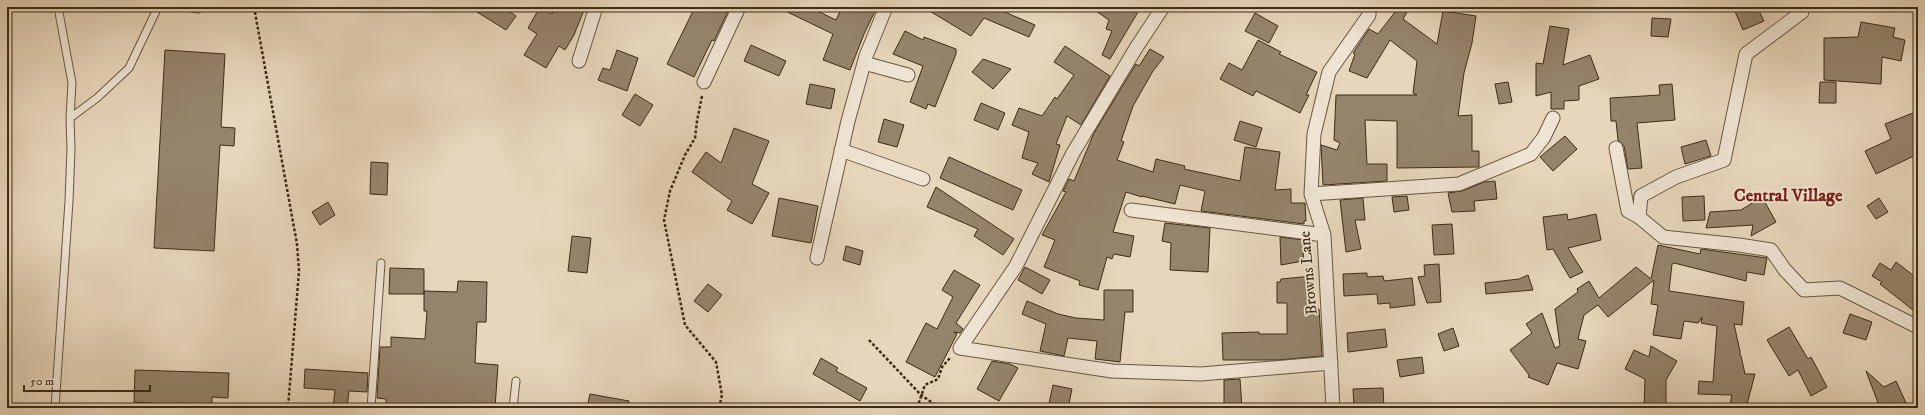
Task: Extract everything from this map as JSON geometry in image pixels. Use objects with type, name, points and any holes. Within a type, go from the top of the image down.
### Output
[{"type":"street","points":[[579,61],[596,7]]},
{"type":"street","points":[[704,82],[739,7]]},
{"type":"street","points":[[817,258],[841,150],[864,63],[886,7]]},
{"type":"street","points":[[1163,7],[1136,48],[1073,153],[1016,266],[960,348],[1112,371],[1200,374],[1331,363]]},
{"type":"street","name":"Browns Lane","points":[[1333,408],[1324,235],[1311,194],[1314,134],[1329,72],[1369,15],[1369,7]]},
{"type":"street","points":[[1639,217],[1640,196],[1676,177],[1724,160],[1746,54],[1802,12],[1801,7]]},
{"type":"street","points":[[864,63],[908,75]]},
{"type":"street","points":[[1311,194],[1459,184],[1531,154],[1544,137],[1553,118]]},
{"type":"street","points":[[1616,148],[1628,211],[1639,217],[1664,237],[1771,250],[1785,270],[1804,290],[1840,288],[1918,327]]},
{"type":"street","points":[[841,150],[923,179]]},
{"type":"street","points":[[1131,210],[1324,235]]},
{"type":"lane","points":[[55,408],[69,193],[72,83],[58,7]]},
{"type":"lane","points":[[70,118],[97,98],[129,68],[158,7]]},
{"type":"lane","points":[[185,7],[198,9]]},
{"type":"lane","points":[[372,408],[381,263]]},
{"type":"lane","points":[[513,408],[516,381]]},
{"type":"path","points":[[254,7],[297,244],[299,271],[288,408]]},
{"type":"path","points":[[704,82],[696,122],[696,138],[685,155],[670,191],[664,220],[684,325],[716,362],[722,395],[719,408]]},
{"type":"path","points":[[869,340],[922,395],[940,408]]},
{"type":"path","points":[[917,408],[925,385],[938,379],[942,367],[960,348]]},
{"type":"building","points":[[469,7],[502,7],[516,16],[506,30]]},
{"type":"building","points":[[540,7],[552,14],[555,7],[577,7],[584,10],[574,35],[565,50],[559,46],[546,68],[524,55],[537,34],[528,28]]},
{"type":"building","points":[[695,7],[730,7],[714,41],[712,40],[694,77],[667,64]]},
{"type":"building","points":[[777,7],[809,7],[836,20],[842,7],[877,7],[864,34],[850,70],[823,60],[833,34]]},
{"type":"building","points":[[923,7],[993,7],[1035,25],[1029,37],[984,18],[971,36]]},
{"type":"building","points":[[1090,7],[1141,7],[1110,59],[1102,55],[1112,31],[1106,29],[1109,20]]},
{"type":"building","points":[[1399,7],[1407,12],[1403,19],[1437,44],[1443,11],[1476,16],[1472,43],[1464,73],[1458,116],[1472,115],[1472,151],[1479,151],[1479,167],[1397,168],[1397,121],[1365,120],[1367,164],[1387,164],[1387,181],[1323,185],[1321,145],[1337,150],[1340,143],[1334,140],[1336,95],[1417,95],[1413,93],[1417,61],[1390,40],[1367,78],[1349,71],[1355,54],[1353,53],[1369,29],[1378,34]]},
{"type":"building","points":[[1733,7],[1757,7],[1764,21],[1743,30]]},
{"type":"building","points":[[1255,13],[1278,26],[1269,43],[1245,31]]},
{"type":"building","points":[[1652,18],[1671,19],[1668,37],[1651,36]]},
{"type":"building","points":[[1861,22],[1895,28],[1893,37],[1905,40],[1901,61],[1882,57],[1881,84],[1824,80],[1824,38],[1858,37]]},
{"type":"building","points":[[1550,26],[1569,29],[1563,65],[1590,55],[1599,79],[1579,86],[1579,100],[1564,101],[1564,109],[1551,109],[1551,92],[1536,96],[1536,63],[1543,64]]},
{"type":"building","points":[[905,31],[923,40],[924,37],[956,49],[956,54],[935,107],[928,104],[926,109],[910,102],[923,66],[893,54]]},
{"type":"building","points":[[1258,40],[1281,52],[1279,54],[1317,72],[1306,95],[1309,95],[1300,113],[1256,91],[1253,96],[1220,79],[1229,63],[1242,70]]},
{"type":"building","points":[[751,45],[786,61],[779,76],[744,61]]},
{"type":"building","points":[[1065,46],[1110,76],[1081,125],[1067,116],[1056,144],[1060,145],[1049,182],[1032,174],[1038,163],[1022,158],[1029,132],[1012,125],[1019,108],[1042,116],[1055,97],[1057,99],[1074,75],[1054,62]]},
{"type":"building","points":[[1150,49],[1164,57],[1153,71],[1133,106],[1121,141],[1124,142],[1117,160],[1153,172],[1156,159],[1185,166],[1184,169],[1240,181],[1245,147],[1280,152],[1275,190],[1291,189],[1291,203],[1305,203],[1306,221],[1304,221],[1304,224],[1201,211],[1205,191],[1180,185],[1175,204],[1126,192],[1113,232],[1134,236],[1130,257],[1114,254],[1112,259],[1107,257],[1098,290],[1079,285],[1080,281],[1044,267],[1055,240],[1042,235],[1066,192],[1063,191],[1069,179],[1074,181],[1094,133],[1136,64],[1139,66]]},
{"type":"building","points":[[165,50],[225,54],[221,127],[235,128],[234,146],[220,145],[214,251],[154,248]]},
{"type":"building","points":[[617,50],[638,58],[627,91],[598,80],[603,68],[610,70]]},
{"type":"building","points":[[983,59],[1011,69],[993,89],[972,72]]},
{"type":"building","points":[[1508,82],[1512,102],[1499,104],[1495,84]]},
{"type":"building","points":[[1820,82],[1836,82],[1836,103],[1819,103]]},
{"type":"building","points":[[810,84],[835,89],[831,109],[806,104]]},
{"type":"building","points":[[1672,84],[1675,120],[1637,123],[1642,168],[1628,169],[1624,146],[1618,140],[1616,121],[1611,121],[1610,98],[1660,95],[1659,85]]},
{"type":"building","points":[[635,94],[653,105],[640,126],[622,115]]},
{"type":"building","points":[[981,103],[1005,113],[998,130],[974,120]]},
{"type":"building","points":[[1918,111],[1918,154],[1876,174],[1865,151],[1891,139],[1885,124]]},
{"type":"building","points":[[884,119],[904,125],[897,147],[878,142]]},
{"type":"building","points":[[1240,121],[1262,128],[1256,147],[1234,140]]},
{"type":"building","points":[[734,128],[769,141],[752,184],[769,193],[752,224],[727,210],[732,201],[692,172],[706,152],[721,163]]},
{"type":"building","points":[[1565,136],[1577,149],[1553,171],[1540,157]]},
{"type":"building","points":[[1706,140],[1711,156],[1685,164],[1681,147]]},
{"type":"building","points":[[949,157],[1022,190],[1013,210],[940,178]]},
{"type":"building","points":[[371,162],[388,163],[387,195],[370,194]]},
{"type":"building","points":[[1495,181],[1497,199],[1474,201],[1475,211],[1452,212],[1448,193],[1462,191],[1484,182]]},
{"type":"building","points":[[936,187],[1014,239],[1003,255],[974,236],[978,229],[927,207]]},
{"type":"building","points":[[1407,196],[1409,210],[1394,212],[1392,197]]},
{"type":"building","points":[[1704,196],[1705,220],[1683,221],[1682,197]]},
{"type":"building","points":[[1762,197],[1776,222],[1751,236],[1753,225],[1706,228],[1710,212],[1741,210]]},
{"type":"building","points":[[779,198],[818,206],[811,243],[772,236]]},
{"type":"building","points":[[1363,198],[1365,220],[1355,220],[1361,249],[1346,252],[1340,200]]},
{"type":"building","points":[[1879,198],[1888,212],[1876,219],[1867,206]]},
{"type":"building","points":[[328,202],[335,215],[320,225],[312,212]]},
{"type":"building","points":[[1567,214],[1568,220],[1596,214],[1601,240],[1568,248],[1583,272],[1570,278],[1553,249],[1547,250],[1543,217]]},
{"type":"building","points":[[1165,223],[1210,228],[1208,272],[1170,270],[1171,243],[1162,241]]},
{"type":"building","points":[[1452,224],[1454,254],[1434,255],[1432,225]]},
{"type":"building","points":[[572,236],[591,238],[587,273],[568,271]]},
{"type":"building","points":[[1280,237],[1304,240],[1303,261],[1281,265]]},
{"type":"building","points":[[1658,245],[1700,254],[1701,249],[1767,258],[1764,275],[1747,272],[1746,281],[1674,263],[1672,264],[1669,291],[1744,302],[1742,325],[1734,324],[1745,374],[1755,374],[1746,408],[1729,408],[1732,395],[1698,394],[1699,381],[1713,382],[1717,326],[1701,323],[1702,317],[1698,323],[1684,321],[1681,339],[1653,335],[1658,305],[1651,304],[1654,280],[1608,317],[1598,305],[1584,315],[1578,339],[1586,341],[1578,369],[1557,363],[1548,385],[1528,377],[1529,375],[1510,350],[1532,333],[1526,324],[1542,313],[1555,348],[1560,346],[1555,309],[1578,292],[1577,289],[1589,281],[1599,298],[1636,267],[1651,279]]},
{"type":"building","points":[[846,246],[863,251],[860,265],[843,260]]},
{"type":"building","points":[[1896,262],[1918,279],[1918,314],[1880,284],[1882,282],[1872,276],[1880,263],[1891,270]]},
{"type":"building","points":[[1439,264],[1441,302],[1427,303],[1418,277],[1425,276],[1424,265]]},
{"type":"building","points":[[1025,267],[1050,280],[1042,294],[1018,280]]},
{"type":"building","points":[[390,268],[424,269],[424,294],[389,294]]},
{"type":"building","points":[[954,270],[980,285],[956,323],[963,329],[960,333],[954,332],[957,334],[935,377],[906,362],[926,323],[937,329],[953,297],[942,290]]},
{"type":"building","points":[[1367,273],[1367,277],[1383,276],[1384,281],[1412,278],[1415,305],[1390,308],[1390,303],[1378,304],[1377,294],[1344,296],[1343,274]]},
{"type":"building","points":[[1528,275],[1533,290],[1486,294],[1485,283],[1519,279]]},
{"type":"building","points":[[1313,276],[1313,310],[1319,309],[1322,356],[1278,360],[1223,360],[1222,333],[1259,332],[1259,334],[1287,334],[1287,303],[1277,303],[1277,282],[1280,282],[1281,279]]},
{"type":"building","points":[[458,281],[487,282],[486,322],[477,322],[475,363],[498,365],[495,408],[386,408],[386,399],[377,398],[380,347],[391,347],[391,337],[425,339],[427,311],[424,311],[424,291],[457,292]]},
{"type":"building","points":[[708,284],[722,295],[708,312],[694,301]]},
{"type":"building","points":[[1104,290],[1133,290],[1133,312],[1125,312],[1120,362],[1095,359],[1097,341],[1068,338],[1064,356],[1040,351],[1046,324],[1022,314],[1027,301],[1058,314],[1076,318],[1104,320]]},
{"type":"building","points":[[1850,314],[1872,322],[1866,340],[1843,333]]},
{"type":"building","points":[[1789,327],[1808,359],[1811,357],[1827,387],[1811,396],[1798,370],[1789,376],[1767,340]]},
{"type":"building","points":[[1453,328],[1459,346],[1444,351],[1438,334]]},
{"type":"building","points":[[1385,329],[1387,347],[1348,352],[1347,333]]},
{"type":"building","points":[[1651,346],[1677,361],[1666,380],[1666,408],[1644,408],[1645,379],[1625,369],[1634,350],[1649,357]]},
{"type":"building","points":[[1422,357],[1424,373],[1400,377],[1397,360]]},
{"type":"building","points":[[821,358],[838,368],[836,371],[867,388],[860,401],[813,374]]},
{"type":"building","points":[[992,361],[1010,364],[1018,368],[999,401],[977,389]]},
{"type":"building","points":[[305,369],[368,373],[367,392],[349,391],[347,408],[333,408],[335,390],[304,388]]},
{"type":"building","points":[[135,370],[229,373],[228,398],[212,397],[212,405],[180,403],[180,408],[165,408],[165,404],[134,402]]},
{"type":"building","points":[[1866,371],[1884,387],[1896,381],[1906,403],[1892,408],[1880,408]]},
{"type":"building","points":[[1240,379],[1242,408],[1224,408],[1224,380]]},
{"type":"building","points":[[1053,385],[1072,389],[1068,408],[1048,408]]},
{"type":"building","points":[[1383,388],[1384,408],[1354,408],[1353,389]]},
{"type":"building","points":[[590,394],[629,401],[628,408],[587,408]]},
{"type":"district","name":"Central Village","points":[[1788,196]]}]
